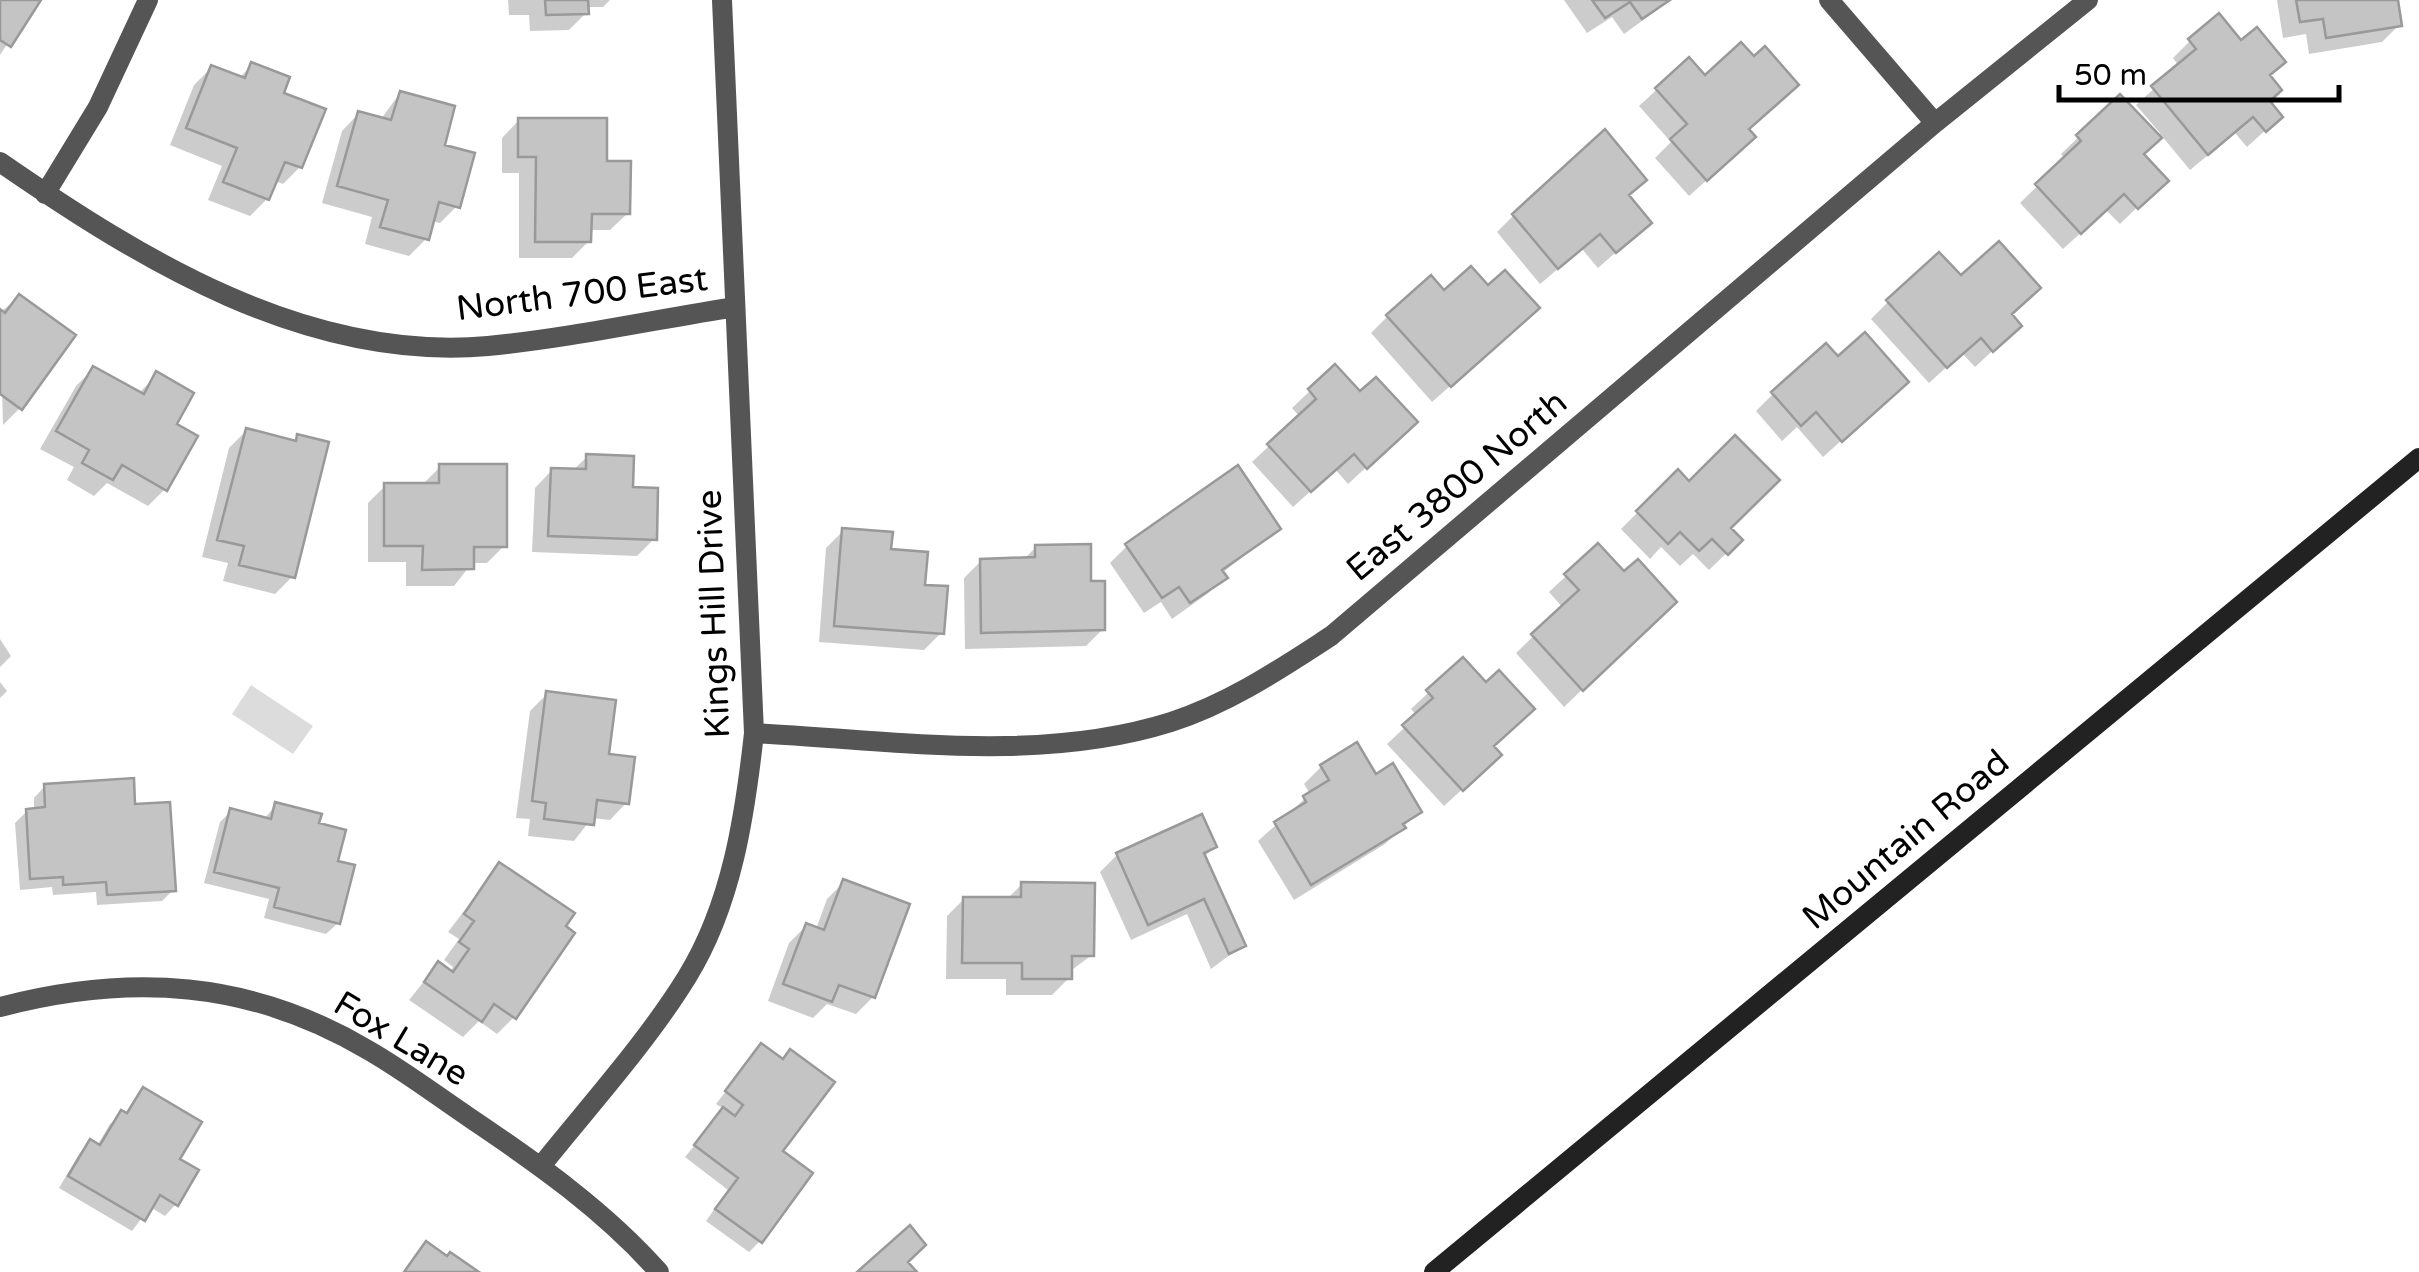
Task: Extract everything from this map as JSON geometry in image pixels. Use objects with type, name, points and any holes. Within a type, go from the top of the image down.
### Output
[{"type":"street","points":[[46,194],[98,107],[148,0]]},
{"type":"street","name":"Kings Hill Drive","points":[[542,1166],[688,975],[722,897],[744,826],[754,733],[722,0]]},
{"type":"street","points":[[1829,0],[1935,123]]},
{"type":"street","name":"East 3800 North","points":[[754,733],[998,745],[1084,741],[1170,722],[1243,692],[1331,636],[1935,123],[2088,0]]},
{"type":"street","name":"North 700 East","points":[[0,162],[162,266],[242,304],[335,332],[412,344],[485,346],[735,308]]},
{"type":"street","name":"Mountain Road","points":[[1434,1272],[2419,458]]},
{"type":"street","name":"Fox Lane","points":[[0,1006],[70,989],[150,984],[217,993],[289,1013],[367,1048],[542,1166],[659,1272]]},
{"type":"shaded area","points":[[251,685],[313,726],[293,754],[232,714]]},
{"type":"building","points":[[0,0],[41,0],[11,47],[0,40]]},
{"type":"building","points":[[545,0],[588,0],[589,14],[546,15]]},
{"type":"building","points":[[1592,0],[1670,0],[1642,19],[1630,2],[1605,18]]},
{"type":"building","points":[[2296,0],[2398,0],[2402,26],[2326,38],[2323,19],[2300,22]]},
{"type":"building","points":[[2219,13],[2241,40],[2257,27],[2286,62],[2270,75],[2282,90],[2270,101],[2283,117],[2266,132],[2253,117],[2208,155],[2151,86],[2196,49],[2188,39]]},
{"type":"building","points":[[1741,42],[1754,56],[1765,46],[1799,85],[1749,129],[1756,137],[1707,181],[1670,139],[1687,124],[1655,88],[1689,57],[1705,75]]},
{"type":"building","points":[[251,62],[290,77],[284,93],[326,109],[302,168],[285,162],[269,200],[223,182],[237,148],[186,128],[211,65],[245,78]]},
{"type":"building","points":[[400,91],[455,106],[445,145],[475,153],[460,208],[439,202],[429,240],[380,227],[388,200],[337,186],[358,111],[391,120]]},
{"type":"building","points":[[2120,94],[2162,138],[2144,154],[2169,181],[2138,209],[2124,194],[2081,234],[2035,184],[2081,141],[2076,135]]},
{"type":"building","points":[[518,118],[607,118],[607,161],[631,161],[630,214],[592,214],[591,242],[535,242],[536,157],[518,157]]},
{"type":"building","points":[[1605,129],[1647,180],[1629,195],[1652,223],[1616,253],[1600,234],[1558,269],[1512,214]]},
{"type":"building","points":[[1999,241],[2041,288],[2012,314],[2022,326],[1993,352],[1981,338],[1947,368],[1886,300],[1939,252],[1961,275]]},
{"type":"building","points":[[1471,266],[1488,285],[1505,270],[1540,308],[1451,387],[1386,315],[1431,275],[1444,290]]},
{"type":"building","points":[[19,294],[76,335],[22,410],[0,394],[0,309],[5,313]]},
{"type":"building","points":[[1865,332],[1909,382],[1842,442],[1816,412],[1801,426],[1771,392],[1826,343],[1838,356]]},
{"type":"building","points":[[1335,364],[1360,391],[1376,377],[1418,422],[1367,469],[1354,454],[1311,492],[1267,444],[1316,399],[1308,389]]},
{"type":"building","points":[[93,366],[144,394],[156,371],[194,393],[177,424],[198,436],[167,491],[122,465],[113,480],[82,463],[89,450],[56,431]]},
{"type":"building","points":[[246,428],[296,441],[297,434],[329,442],[295,578],[239,565],[244,546],[217,540]]},
{"type":"building","points":[[1735,435],[1780,480],[1731,528],[1743,540],[1728,555],[1712,539],[1699,551],[1680,532],[1668,544],[1636,511],[1678,469],[1689,481]]},
{"type":"building","points":[[586,454],[634,456],[633,487],[658,488],[657,540],[548,536],[551,468],[586,469]]},
{"type":"building","points":[[439,464],[507,464],[507,547],[474,547],[474,569],[422,570],[423,546],[384,546],[384,483],[439,483]]},
{"type":"building","points":[[1238,465],[1281,529],[1222,570],[1228,578],[1190,603],[1179,587],[1162,598],[1125,544]]},
{"type":"building","points":[[842,528],[893,532],[891,549],[928,552],[925,585],[948,586],[944,634],[834,626]]},
{"type":"building","points":[[1598,543],[1624,571],[1638,559],[1677,602],[1583,691],[1531,634],[1579,590],[1564,574]]},
{"type":"building","points":[[1091,544],[1091,581],[1105,581],[1105,630],[981,633],[980,559],[1035,557],[1035,545]]},
{"type":"building","points":[[1463,657],[1486,682],[1499,670],[1535,709],[1494,746],[1502,755],[1463,791],[1402,725],[1433,698],[1426,690]]},
{"type":"building","points":[[546,691],[616,700],[609,754],[635,757],[629,804],[597,800],[594,825],[544,819],[546,803],[532,801]]},
{"type":"building","points":[[1357,742],[1376,774],[1393,763],[1422,812],[1403,824],[1406,828],[1311,885],[1274,822],[1306,802],[1303,796],[1329,780],[1320,765]]},
{"type":"building","points":[[134,778],[135,804],[170,802],[176,891],[107,895],[106,882],[63,885],[63,877],[30,879],[26,809],[45,807],[44,784]]},
{"type":"building","points":[[275,802],[322,814],[319,823],[346,830],[338,861],[355,865],[340,924],[274,907],[279,888],[214,872],[230,808],[271,819]]},
{"type":"building","points":[[1202,814],[1217,847],[1204,853],[1246,946],[1229,954],[1204,899],[1148,925],[1116,853]]},
{"type":"building","points":[[499,862],[575,913],[566,926],[575,933],[516,1019],[494,1004],[482,1022],[424,982],[438,961],[453,972],[469,949],[459,942],[474,921],[464,914]]},
{"type":"building","points":[[843,879],[910,904],[875,998],[839,985],[832,1002],[783,984],[806,923],[824,930]]},
{"type":"building","points":[[1021,882],[1095,883],[1094,956],[1072,956],[1072,979],[1022,979],[1022,963],[962,963],[963,897],[1021,897]]},
{"type":"building","points":[[761,1043],[783,1059],[790,1049],[835,1082],[783,1151],[813,1173],[762,1243],[715,1209],[738,1178],[694,1145],[723,1107],[735,1116],[743,1105],[725,1091]]},
{"type":"building","points":[[143,1087],[202,1122],[180,1159],[199,1170],[178,1206],[160,1195],[145,1221],[68,1176],[90,1139],[100,1145],[121,1110],[127,1113]]},
{"type":"building","points":[[910,1225],[926,1245],[908,1262],[917,1272],[857,1272]]},
{"type":"building","points":[[426,1241],[447,1256],[450,1252],[479,1272],[404,1272]]}]
